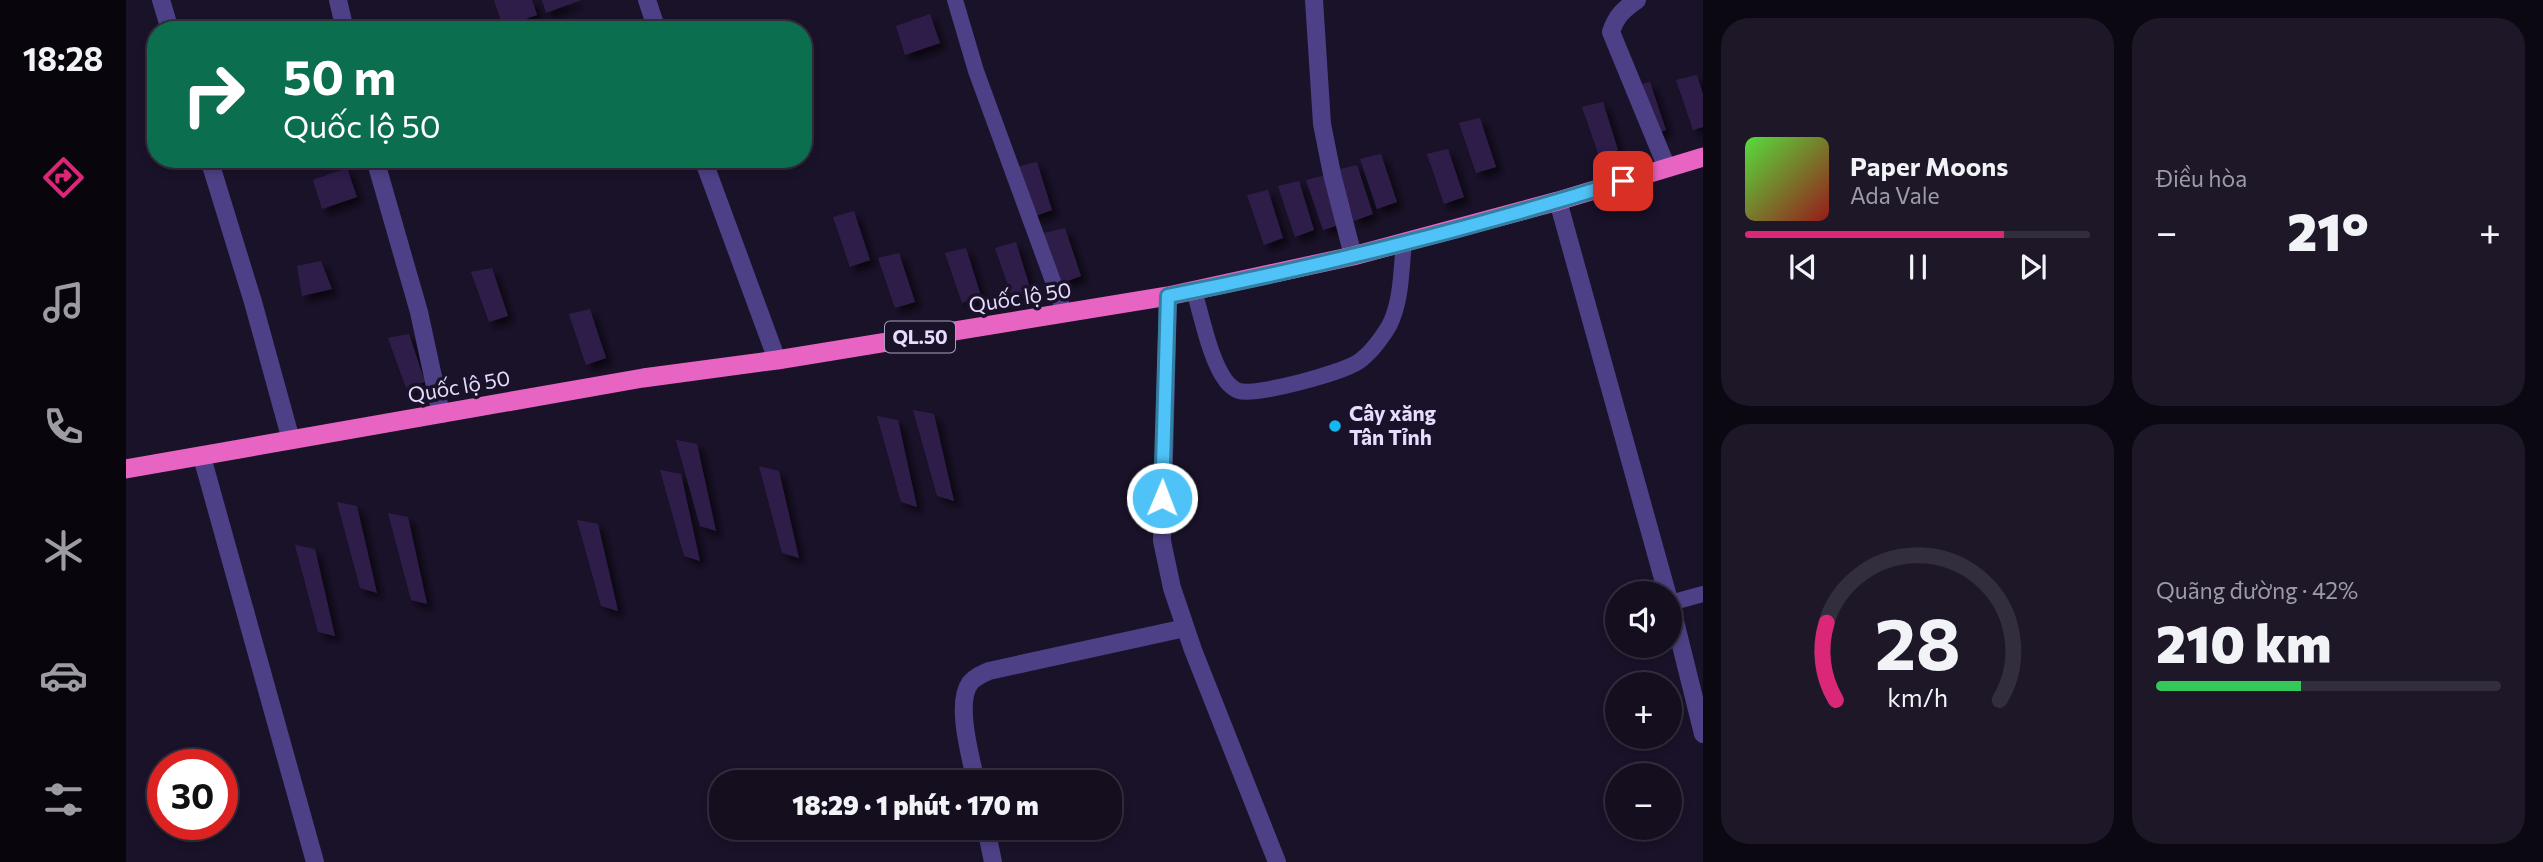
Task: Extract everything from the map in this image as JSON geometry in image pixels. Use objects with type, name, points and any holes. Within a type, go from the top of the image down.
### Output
[{"type":"highway","name":"Quốc lộ 50","points":[[126,469],[643,378],[777,360],[1194,291],[1353,256],[1558,201],[1703,158]]},
{"type":"street","points":[[161,0],[167,21]]},
{"type":"street","points":[[338,0],[343,21]]},
{"type":"street","points":[[647,0],[654,21]]},
{"type":"street","points":[[1314,0],[1322,124],[1353,256]]},
{"type":"street","points":[[1637,0],[1622,11],[1614,21],[1611,32],[1667,168]]},
{"type":"street","points":[[212,168],[253,302],[291,440]]},
{"type":"street","points":[[378,168],[419,312],[441,414]]},
{"type":"street","points":[[706,168],[777,360]]},
{"type":"street","points":[[1558,201],[1664,581]]},
{"type":"street","points":[[1168,296],[1162,541],[1172,588],[1185,628],[1277,862]]},
{"type":"street","points":[[202,457],[315,862]]},
{"type":"street","points":[[974,770],[966,730],[964,694],[975,678],[989,671],[1185,628]]},
{"type":"street","points":[[1682,650],[1703,734]]},
{"type":"street","points":[[988,840],[993,862]]},
{"type":"lane","points":[[955,0],[976,71],[1065,314]]},
{"type":"lane","points":[[1194,291],[1216,363],[1227,383],[1240,391],[1280,387],[1326,375],[1357,363],[1376,345],[1390,324],[1398,298],[1404,242]]},
{"type":"lane","points":[[1682,599],[1703,594]]},
{"type":"building","points":[[494,0],[532,0],[537,15],[520,21],[501,21]]},
{"type":"building","points":[[542,0],[581,0],[546,13]]},
{"type":"building","points":[[930,14],[940,43],[905,55],[896,26]]},
{"type":"building","points":[[1697,75],[1703,94],[1703,127],[1693,130],[1676,80]]},
{"type":"building","points":[[1650,82],[1666,130],[1647,137],[1630,87]]},
{"type":"building","points":[[1603,102],[1618,150],[1599,156],[1582,107]]},
{"type":"building","points":[[1480,118],[1496,167],[1476,173],[1459,123]]},
{"type":"building","points":[[1448,149],[1464,197],[1444,204],[1427,154]]},
{"type":"building","points":[[1381,154],[1397,202],[1377,209],[1360,159]]},
{"type":"building","points":[[1037,162],[1052,210],[1033,217],[1016,167]]},
{"type":"building","points":[[1357,165],[1373,214],[1354,221],[1336,170]]},
{"type":"building","points":[[347,168],[357,197],[322,209],[313,180]]},
{"type":"building","points":[[1327,175],[1342,224],[1323,230],[1306,180]]},
{"type":"building","points":[[1299,181],[1314,230],[1295,237],[1278,186]]},
{"type":"building","points":[[1268,190],[1283,238],[1264,245],[1247,195]]},
{"type":"building","points":[[854,211],[870,260],[850,267],[833,217]]},
{"type":"building","points":[[1065,228],[1081,276],[1062,283],[1044,233]]},
{"type":"building","points":[[1016,242],[1031,291],[1012,297],[995,248]]},
{"type":"building","points":[[966,248],[981,296],[962,303],[945,253]]},
{"type":"building","points":[[899,253],[915,302],[895,308],[878,258]]},
{"type":"building","points":[[321,261],[332,289],[302,296],[297,266]]},
{"type":"building","points":[[492,268],[508,316],[489,322],[471,272]]},
{"type":"building","points":[[590,309],[606,358],[586,365],[569,314]]},
{"type":"building","points":[[409,334],[425,382],[406,388],[388,338]]},
{"type":"building","points":[[913,410],[934,414],[954,501],[937,496]]},
{"type":"building","points":[[877,416],[898,420],[917,507],[901,502]]},
{"type":"building","points":[[676,440],[697,444],[716,531],[700,526]]},
{"type":"building","points":[[759,466],[779,471],[799,558],[782,553]]},
{"type":"building","points":[[660,470],[681,474],[700,561],[684,556]]},
{"type":"building","points":[[337,502],[357,506],[377,593],[360,588]]},
{"type":"building","points":[[388,513],[408,517],[427,604],[411,600]]},
{"type":"building","points":[[577,520],[598,524],[618,611],[601,606]]},
{"type":"building","points":[[295,545],[315,549],[335,636],[318,632]]},
{"type":"place","name":"Cây xăng Tân Tỉnh","points":[[1335,426]]},
{"type":"route","points":[[1162,498],[1168,296],[1298,269],[1558,201],[1623,181]]}]
